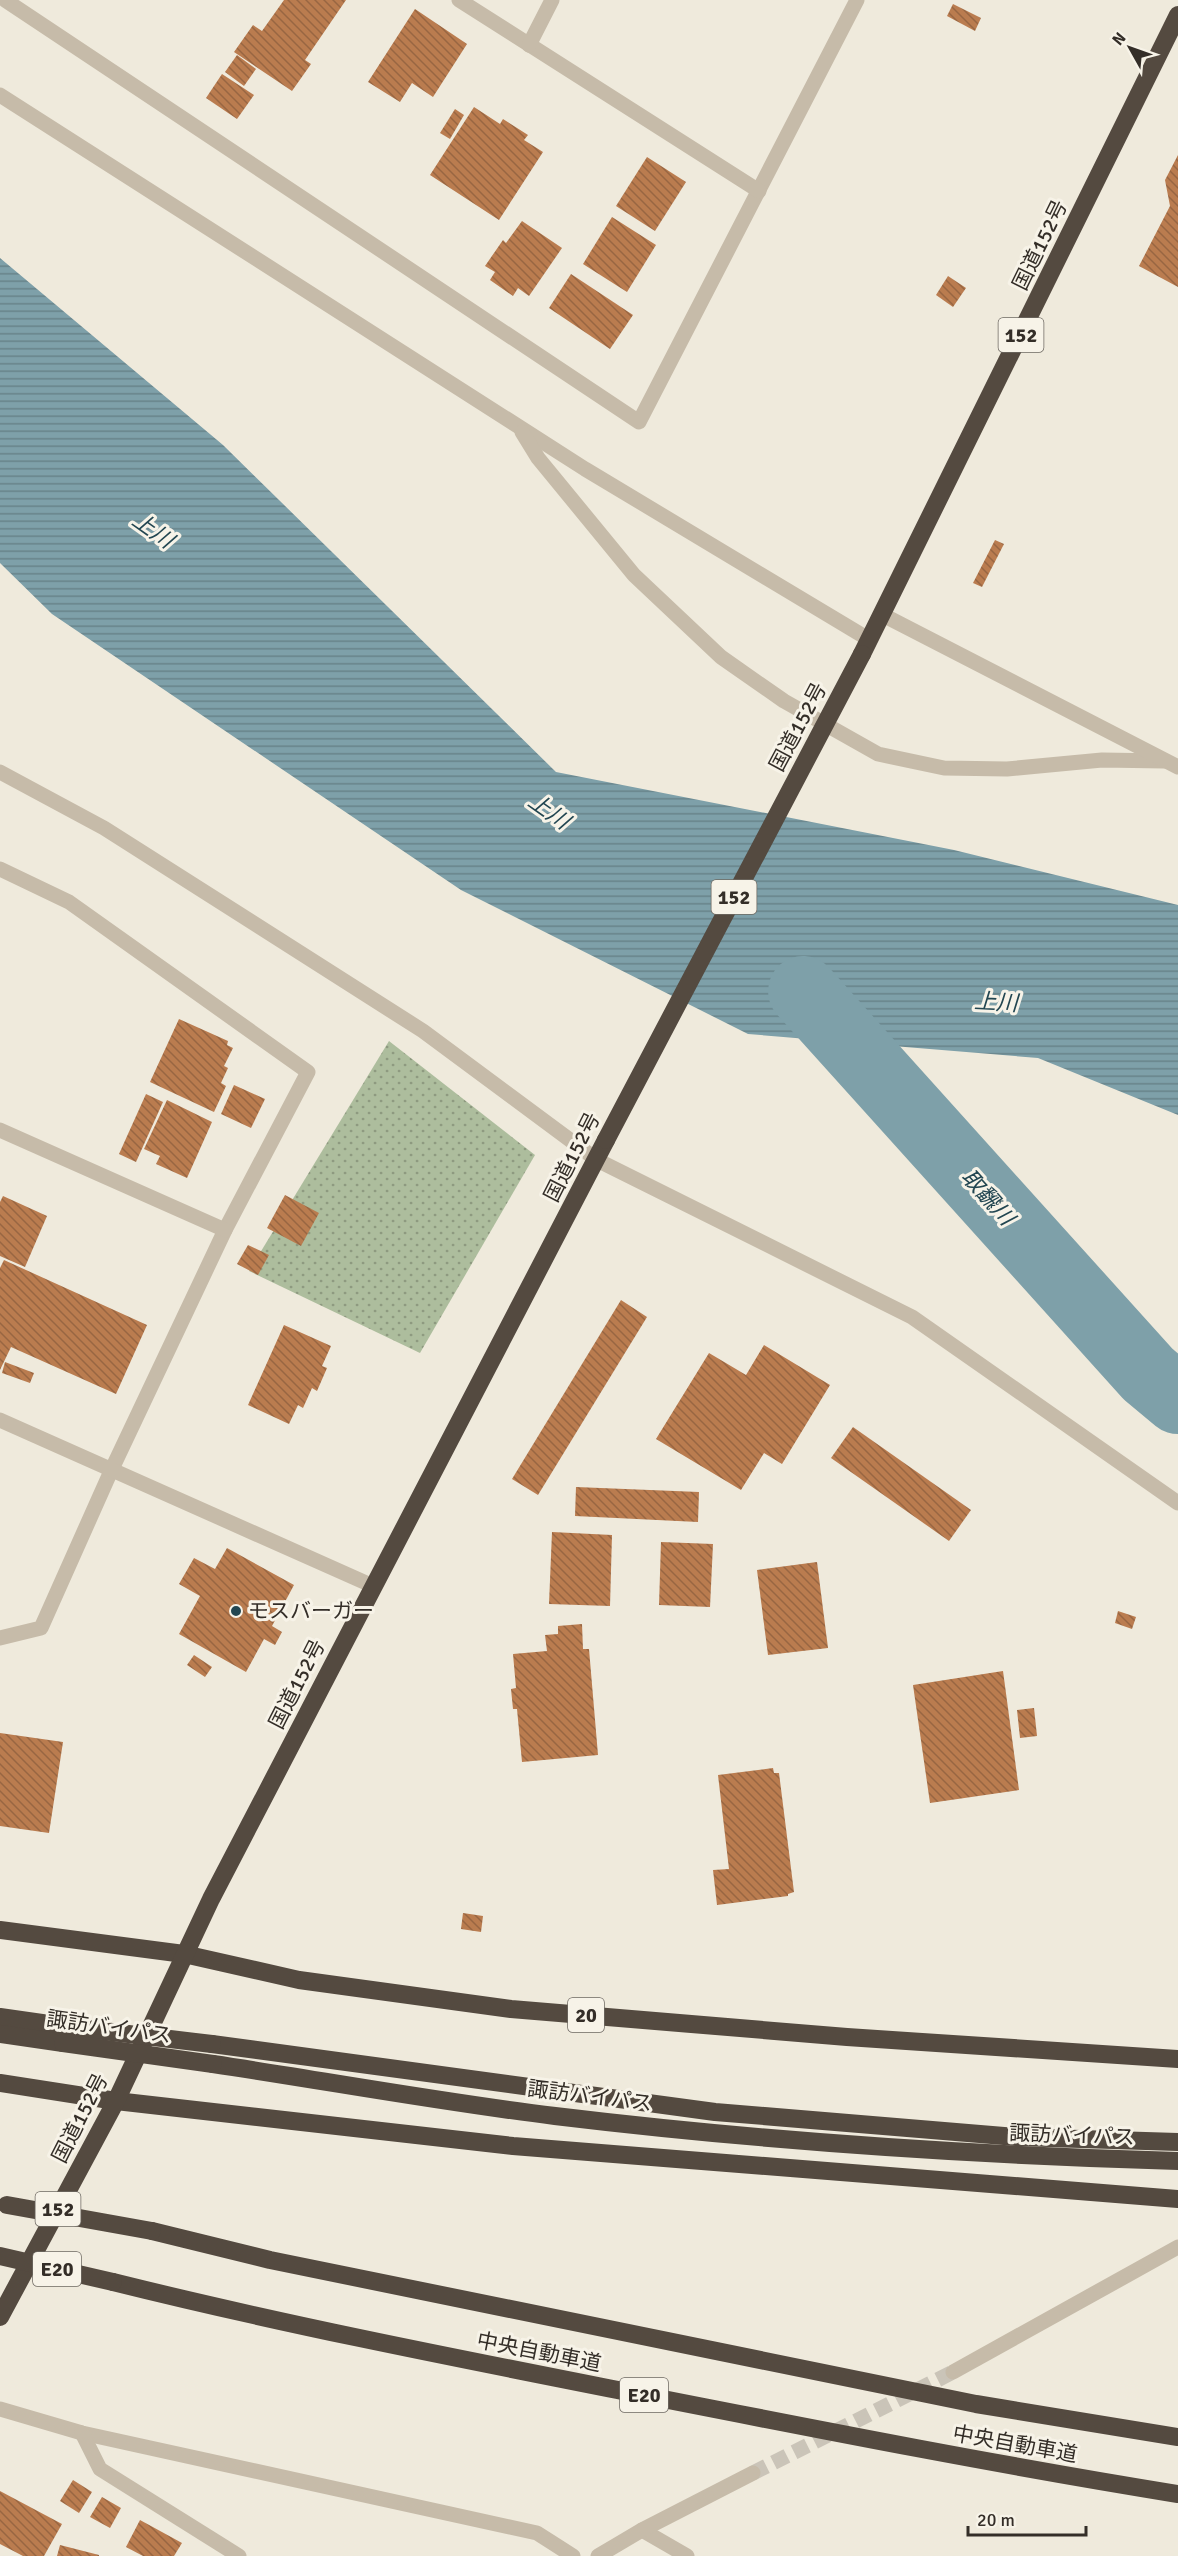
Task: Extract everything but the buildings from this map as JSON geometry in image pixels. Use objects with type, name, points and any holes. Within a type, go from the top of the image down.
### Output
[{"type":"highway","name":"国道152号","points":[[0,2317],[116,2101],[184,1954],[373,1586],[883,615],[1178,15]]},
{"type":"highway","name":"20","points":[[0,1930],[184,1954],[299,1980],[511,2009],[847,2037],[1178,2059]]},
{"type":"highway","name":"諏訪バイパス","points":[[0,2017],[66,2035],[213,2064],[554,2115],[812,2143],[1068,2158],[1178,2161]]},
{"type":"highway","name":"諏訪バイパス","points":[[0,2034],[66,2035],[212,2044],[715,2112],[1016,2137],[1178,2142]]},
{"type":"highway","points":[[0,2083],[116,2101],[513,2146],[1178,2199]]},
{"type":"highway","name":"中央自動車道","points":[[4,2205],[152,2231],[270,2260],[976,2404],[1178,2437]]},
{"type":"highway","name":"中央自動車道","points":[[0,2256],[246,2315],[517,2370],[1006,2466],[1178,2494]]},
{"type":"street","points":[[5,0],[639,422],[857,0]]},
{"type":"street","points":[[459,0],[759,191]]},
{"type":"street","points":[[529,45],[552,0]]},
{"type":"street","points":[[0,95],[866,647]]},
{"type":"street","points":[[518,426],[538,458],[634,575],[721,657],[784,701],[878,754],[944,768],[1007,769],[1102,760],[1171,764]]},
{"type":"street","points":[[883,615],[1171,764]]},
{"type":"street","points":[[0,772],[104,828],[404,1019],[597,1160],[912,1317],[1178,1503]]},
{"type":"street","points":[[0,869],[69,902],[308,1072],[225,1230],[111,1471],[42,1628],[0,1638]]},
{"type":"street","points":[[0,1130],[225,1230]]},
{"type":"street","points":[[0,1420],[373,1586]]},
{"type":"street","points":[[953,2372],[1178,2247]]},
{"type":"street","points":[[0,2409],[82,2433],[537,2533],[573,2556]]},
{"type":"street","points":[[82,2433],[100,2469],[239,2556]]},
{"type":"street","points":[[598,2556],[642,2529],[753,2473]]},
{"type":"street","points":[[642,2529],[687,2556]]},
{"type":"green space","points":[[389,1041],[535,1155],[420,1353],[249,1271]]},
{"type":"water","name":"上川","points":[[0,258],[223,445],[556,772],[954,850],[1178,905],[1178,1115],[1038,1058],[748,1034],[461,890],[52,614],[0,563]]},
{"type":"waterway","name":"取飜川","points":[[803,991],[1148,1374],[1178,1399]]},
{"type":"tunnel","points":[[753,2473],[953,2372]]},
{"type":"place","name":"モスバーガー","points":[[236,1611]]}]
